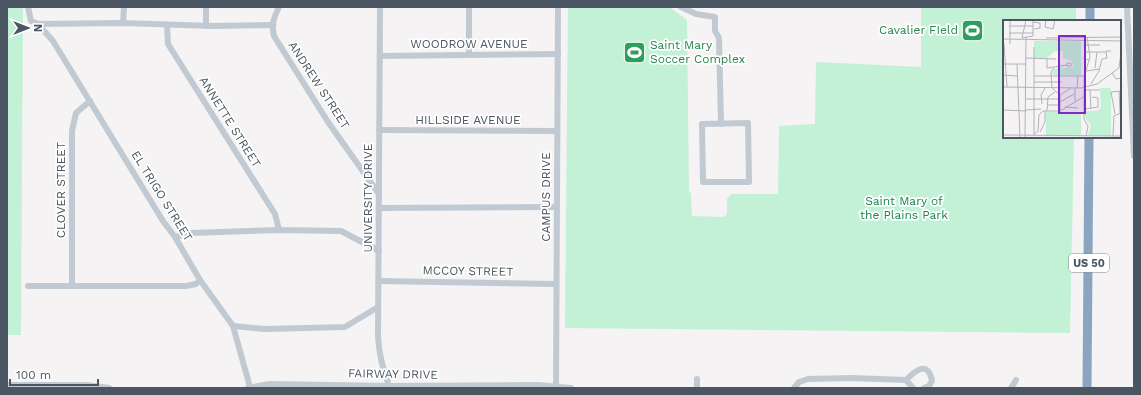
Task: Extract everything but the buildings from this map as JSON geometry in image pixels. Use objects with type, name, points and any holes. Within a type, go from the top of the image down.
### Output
[{"type":"highway","points":[[1090,7],[1090,20]]},
{"type":"highway","name":"US 50","points":[[1087,388],[1089,138]]},
{"type":"street","name":"EL TRIGO STREET","points":[[28,7],[30,21],[38,24],[53,41],[163,222],[175,237],[200,280],[233,326],[249,388]]},
{"type":"street","points":[[123,23],[124,7]]},
{"type":"street","points":[[206,7],[206,26]]},
{"type":"street","points":[[38,24],[123,23],[206,26],[273,25],[274,18],[279,7]]},
{"type":"street","name":"UNIVERSITY DRIVE","points":[[380,7],[378,348],[382,369],[390,387]]},
{"type":"street","points":[[469,7],[469,54]]},
{"type":"street","name":"CAMPUS DRIVE","points":[[556,386],[558,7]]},
{"type":"street","points":[[681,7],[696,14],[715,17],[715,31],[719,38],[721,124]]},
{"type":"street","points":[[1126,7],[1134,156]]},
{"type":"street","name":"ANNETTE STREET","points":[[167,25],[168,44],[275,214],[279,230]]},
{"type":"street","name":"ANDREW STREET","points":[[273,25],[274,36],[328,122],[379,194]]},
{"type":"street","name":"WOODROW AVENUE","points":[[380,56],[558,54]]},
{"type":"street","name":"CLOVER STREET","points":[[72,286],[72,131],[76,113],[90,101]]},
{"type":"street","points":[[748,123],[749,182],[703,182],[702,124],[721,124],[748,123]]},
{"type":"street","name":"HILLSIDE AVENUE","points":[[379,130],[557,131]]},
{"type":"street","points":[[379,208],[556,207]]},
{"type":"street","points":[[175,237],[191,233],[279,230],[341,231],[378,251]]},
{"type":"street","points":[[28,286],[186,286],[196,284],[200,280]]},
{"type":"street","name":"MCCOY STREET","points":[[379,281],[556,284]]},
{"type":"street","points":[[233,326],[266,329],[346,327],[378,307]]},
{"type":"street","points":[[794,388],[799,382],[808,379],[851,378],[906,380],[921,368],[926,369],[931,374],[932,381],[929,386],[924,388]]},
{"type":"street","points":[[697,379],[697,388]]},
{"type":"street","points":[[906,380],[913,388]]},
{"type":"street","points":[[1011,388],[1016,380]]},
{"type":"street","points":[[7,385],[68,386],[87,384],[109,388]]},
{"type":"street","name":"FAIRWAY DRIVE","points":[[249,388],[270,384],[390,387],[556,386],[571,388]]},
{"type":"green space","points":[[7,7],[23,7],[21,335],[7,335]]},
{"type":"green space","name":"Saint Mary of the Plains Park","points":[[568,7],[669,7],[687,20],[689,192],[691,193],[692,216],[724,217],[727,214],[727,199],[731,194],[778,194],[779,126],[815,124],[816,62],[921,67],[921,7],[1076,7],[1076,20],[1003,20],[1003,138],[1074,138],[1070,333],[565,328]]},
{"type":"place","name":"Cavalier FIeld","points":[[973,30]]},
{"type":"place","name":"Saint Mary Soccer Complex","points":[[635,52]]}]
